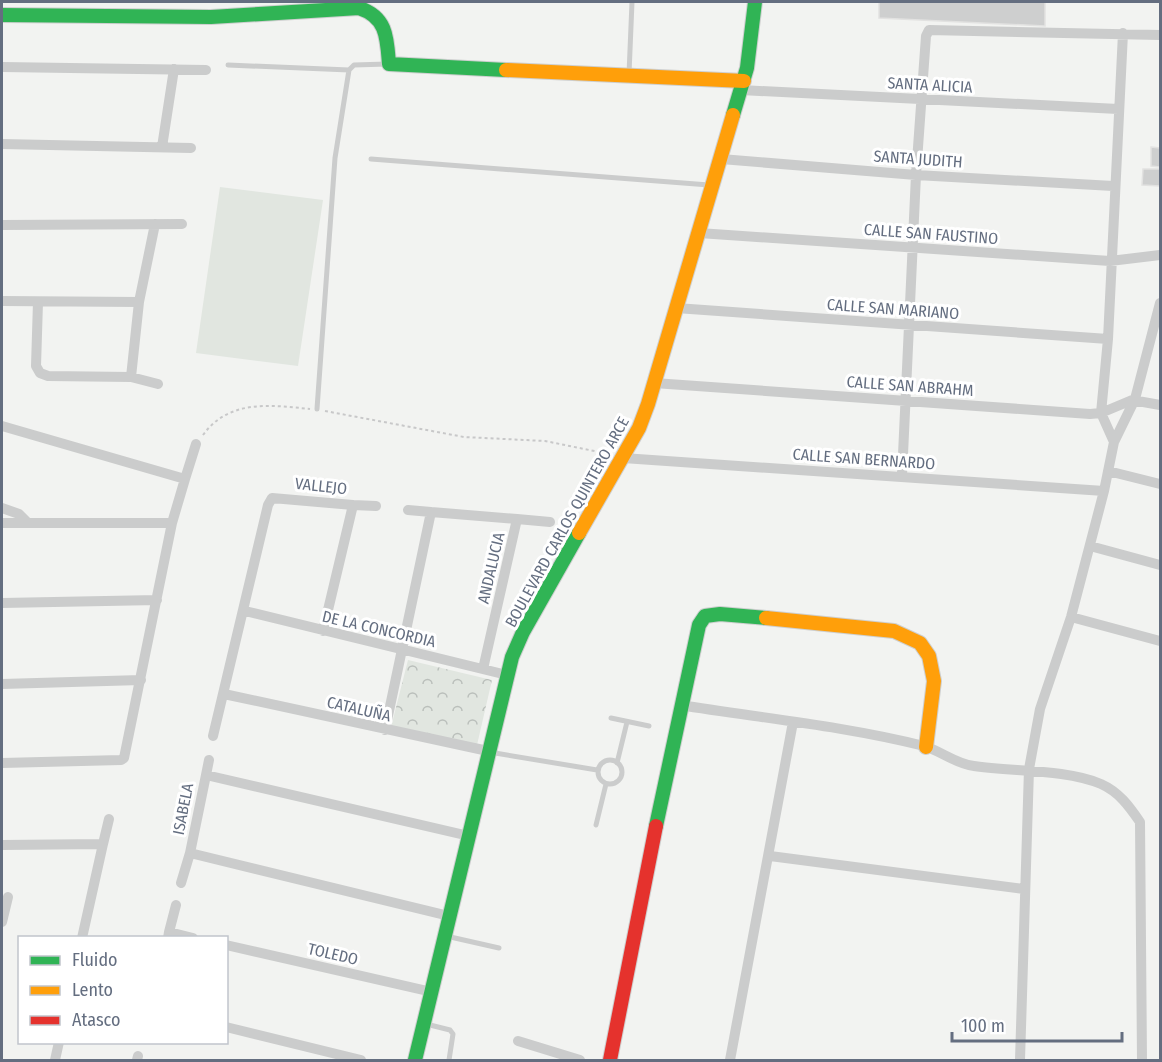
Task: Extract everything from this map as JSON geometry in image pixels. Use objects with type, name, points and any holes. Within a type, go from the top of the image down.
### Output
[{"type":"street","name":"BOULEVARD CARLOS QUINTERO ARCE","points":[[415,1060],[507,675],[523,632],[639,428],[714,186],[742,85],[751,46],[755,2]]},
{"type":"street","points":[[2,15],[210,17],[359,8],[368,10],[382,20],[387,28],[389,64],[629,75],[742,85]]},
{"type":"street","points":[[902,476],[916,175],[926,36],[929,30],[1161,34]]},
{"type":"street","points":[[1114,442],[1101,413],[1108,339],[1113,186],[1123,33]]},
{"type":"street","points":[[2,67],[206,70]]},
{"type":"street","points":[[162,147],[174,69]]},
{"type":"street","name":"SANTA ALICIA","points":[[742,85],[922,99],[1118,109]]},
{"type":"street","points":[[2,144],[191,148]]},
{"type":"street","name":"SANTA JUDITH","points":[[721,159],[916,175],[1113,186]]},
{"type":"street","points":[[131,377],[139,302],[155,224]]},
{"type":"street","points":[[2,225],[182,224]]},
{"type":"street","name":"CALLE SAN FAUSTINO","points":[[699,233],[1110,261],[1161,255]]},
{"type":"street","points":[[2,301],[139,302]]},
{"type":"street","points":[[39,302],[36,366],[40,373],[48,376],[131,377],[158,384]]},
{"type":"street","points":[[1020,1060],[1029,770],[1040,709],[1071,617],[1104,491],[1114,442],[1135,399],[1157,325],[1161,303]]},
{"type":"street","name":"CALLE SAN MARIANO","points":[[676,308],[1108,339]]},
{"type":"street","name":"CALLE SAN ABRAHM","points":[[654,383],[1101,413],[1135,399]]},
{"type":"street","points":[[1135,399],[1161,405]]},
{"type":"street","points":[[2,426],[185,479]]},
{"type":"street","points":[[2,763],[122,760],[141,680],[172,522],[196,444]]},
{"type":"street","name":"CALLE SAN BERNARDO","points":[[623,458],[1104,491]]},
{"type":"street","points":[[1108,471],[1161,484]]},
{"type":"street","name":"VALLEJO","points":[[245,611],[268,505],[272,498],[353,505],[323,631]]},
{"type":"street","points":[[353,505],[376,506]]},
{"type":"street","points":[[2,508],[19,514],[27,522]]},
{"type":"street","name":"ANDALUCIA","points":[[408,510],[517,519],[483,669]]},
{"type":"street","points":[[385,730],[404,650],[431,512]]},
{"type":"street","points":[[517,519],[550,522]]},
{"type":"street","points":[[2,523],[172,522]]},
{"type":"street","points":[[1090,546],[1161,565]]},
{"type":"street","points":[[2,603],[157,600]]},
{"type":"street","points":[[213,736],[245,611]]},
{"type":"street","name":"DE LA CONCORDIA","points":[[245,611],[507,675]]},
{"type":"street","points":[[610,1060],[680,705],[699,625],[705,616],[720,614],[894,631],[909,636],[922,646],[930,659],[933,680],[926,747]]},
{"type":"street","points":[[1071,617],[1161,641]]},
{"type":"street","points":[[2,684],[141,680]]},
{"type":"street","name":"CATALUÑA","points":[[224,694],[488,752]]},
{"type":"street","points":[[680,705],[793,722],[926,747],[973,766],[1029,770],[1098,783],[1114,791],[1128,804],[1140,822],[1142,1060]]},
{"type":"street","points":[[730,1060],[770,856],[793,722]]},
{"type":"street","points":[[206,775],[209,760]]},
{"type":"street","name":"ISABELA","points":[[449,916],[190,853],[206,775],[469,836]]},
{"type":"street","points":[[82,936],[109,819]]},
{"type":"street","points":[[2,845],[103,844]]},
{"type":"street","points":[[182,883],[190,853]]},
{"type":"street","points":[[770,856],[1024,889]]},
{"type":"street","points":[[2,922],[8,897]]},
{"type":"street","points":[[169,935],[176,905]]},
{"type":"street","name":"TOLEDO","points":[[228,945],[432,992]]},
{"type":"street","points":[[228,1027],[361,1060]]},
{"type":"street","points":[[518,1041],[580,1060]]},
{"type":"street","points":[[55,1060],[59,1044]]},
{"type":"lane","points":[[629,75],[632,2]]},
{"type":"lane","points":[[317,409],[335,158],[349,70],[354,65],[389,64]]},
{"type":"lane","points":[[228,65],[349,70]]},
{"type":"lane","points":[[371,159],[714,186]]},
{"type":"lane","points":[[611,718],[650,726]]},
{"type":"lane","points":[[597,770],[599,779],[606,784],[614,784],[621,778],[622,770],[618,762],[627,722]]},
{"type":"lane","points":[[488,752],[597,770]]},
{"type":"lane","points":[[597,770],[605,761],[618,762]]},
{"type":"lane","points":[[596,825],[606,784]]},
{"type":"lane","points":[[445,936],[499,948]]},
{"type":"lane","points":[[424,1024],[450,1030],[453,1034],[449,1060]]},
{"type":"path","points":[[196,444],[221,417],[250,405],[269,404],[317,409],[464,436],[545,441],[583,447],[623,458]]},
{"type":"green space","points":[[220,187],[323,200],[298,366],[196,353]]},
{"type":"green space","points":[[408,660],[492,680],[477,745],[391,727]]},
{"type":"building","points":[[879,2],[1045,2],[1045,26],[879,18]]},
{"type":"building","points":[[1151,147],[1160,148],[1160,167],[1151,166]]},
{"type":"building","points":[[1143,169],[1160,169],[1160,186],[1142,185]]},
{"type":"traffic: fast","points":[[733,115],[747,68],[755,2]]},
{"type":"traffic: fast","points":[[2,15],[211,17],[359,8],[375,17],[384,30],[389,64],[506,70]]},
{"type":"traffic: fast","points":[[415,1060],[512,657],[523,632],[579,533]]},
{"type":"traffic: fast","points":[[656,826],[699,625],[705,616],[720,614],[766,618]]},
{"type":"traffic: slow","points":[[506,70],[744,81]]},
{"type":"traffic: slow","points":[[579,533],[639,428],[648,404],[733,115]]},
{"type":"traffic: slow","points":[[766,618],[894,631],[920,643],[929,656],[934,681],[926,747]]},
{"type":"traffic: jam","points":[[610,1060],[656,826]]}]
